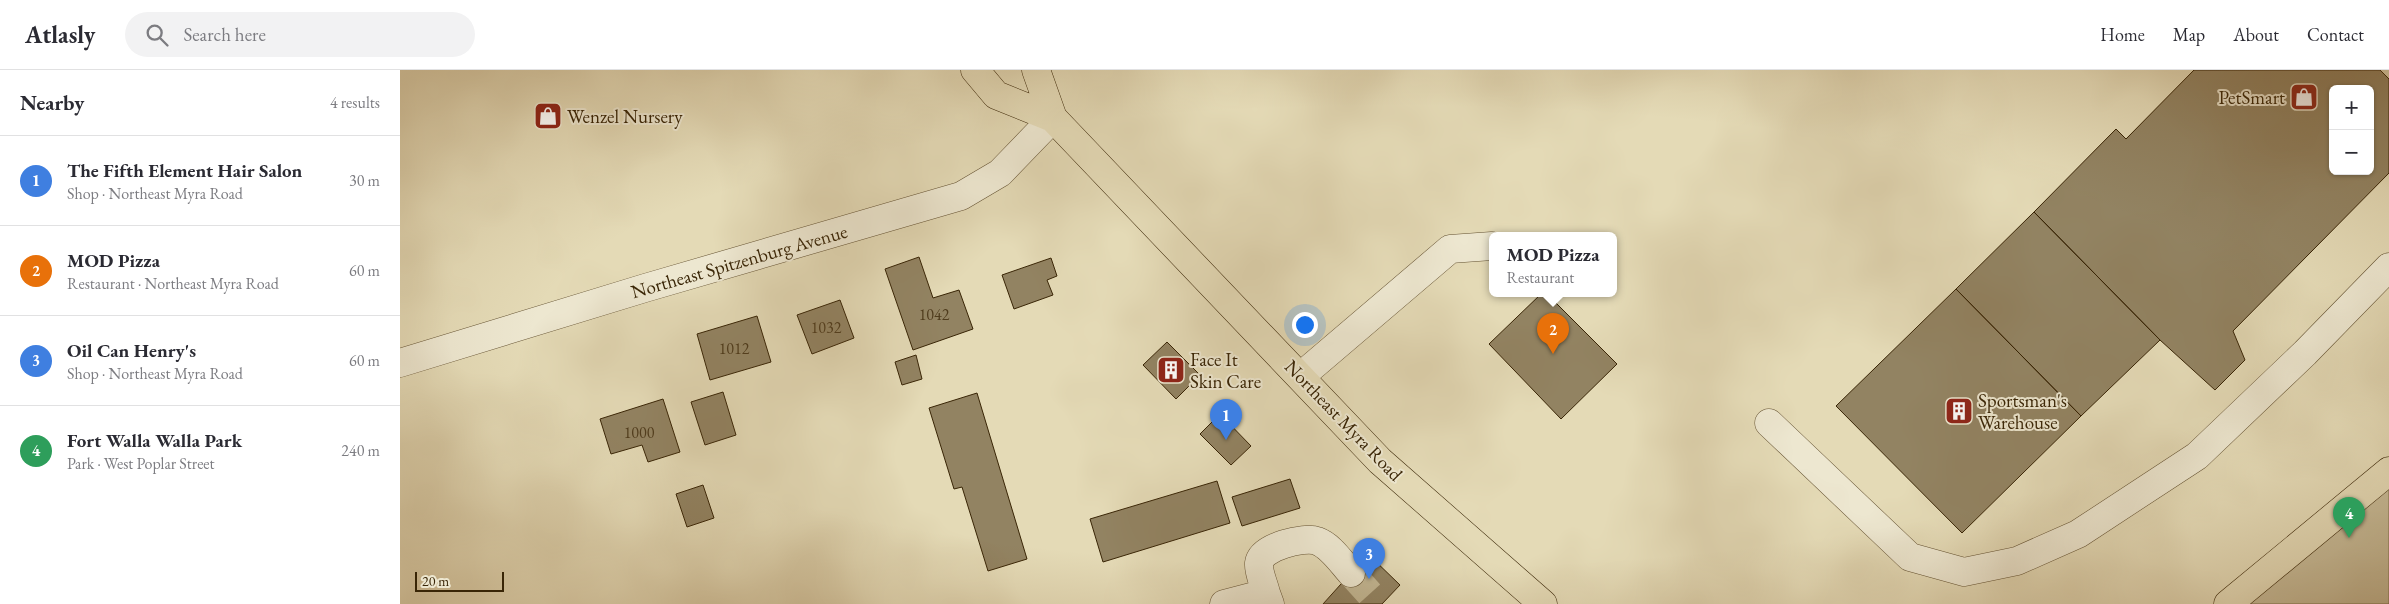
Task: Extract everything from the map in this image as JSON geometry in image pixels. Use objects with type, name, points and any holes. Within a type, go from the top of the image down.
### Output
[{"type":"main road","name":"Northeast Myra Road","points":[[975,70],[996,95],[1053,118],[1301,376],[1380,462],[1543,604]]},
{"type":"main road","name":"Northeast Myra Road","points":[[1036,70],[1053,118]]},
{"type":"main road","points":[[2228,604],[2389,471]]},
{"type":"street","name":"Northeast Spitzenburg Avenue","points":[[400,363],[645,288],[961,196],[1000,173],[1053,118]]},
{"type":"street","points":[[1301,376],[1450,249],[1489,246]]},
{"type":"street","points":[[1769,423],[1910,557],[1964,572],[2017,561],[2078,534],[2197,456],[2305,354],[2389,267]]},
{"type":"street","points":[[1224,604],[1268,599],[1259,564],[1261,556],[1271,548],[1305,540],[1316,541],[1330,549],[1351,573]]},
{"type":"shaded area","points":[[2389,471],[2389,604],[2228,604]]},
{"type":"building","points":[[2194,70],[2380,70],[2389,79],[2389,173],[2233,331],[2245,360],[2215,390],[2160,340],[2034,212],[2116,129],[2126,139]]},
{"type":"building","points":[[2034,212],[2160,340],[2081,416],[1956,289]]},
{"type":"building","points":[[919,257],[933,298],[959,290],[973,329],[913,350],[885,269]]},
{"type":"building","points":[[1051,258],[1057,276],[1047,280],[1053,295],[1014,309],[1002,275]]},
{"type":"building","name":"Sportsman's Warehouse","points":[[1956,289],[2081,416],[1962,533],[1836,406]]},
{"type":"building","points":[[1538,297],[1550,297],[1617,364],[1561,419],[1489,344]]},
{"type":"building","points":[[840,300],[854,338],[812,354],[797,315]]},
{"type":"building","points":[[757,316],[771,362],[710,380],[697,334]]},
{"type":"building","name":"Face It Skin Care","points":[[1167,342],[1200,375],[1176,399],[1143,365]]},
{"type":"building","points":[[916,355],[922,379],[902,385],[895,362]]},
{"type":"building","points":[[723,392],[736,435],[705,445],[691,402]]},
{"type":"building","points":[[977,393],[1027,559],[988,571],[962,487],[954,489],[929,408]]},
{"type":"building","points":[[663,399],[680,452],[648,462],[642,445],[611,454],[600,419]]},
{"type":"building","points":[[1220,414],[1251,446],[1231,465],[1200,434]]},
{"type":"building","points":[[1290,479],[1300,508],[1242,526],[1232,497]]},
{"type":"building","points":[[1217,481],[1230,523],[1103,562],[1090,519]]},
{"type":"building","points":[[703,485],[714,518],[687,527],[676,494]]},
{"type":"building","points":[[1368,554],[1400,585],[1382,604],[1323,604]]},
{"type":"tunnel","points":[[1351,573],[1379,604]]},
{"type":"place","name":"PetSmart","points":[[2304,97]]},
{"type":"place","name":"Wenzel Nursery","points":[[548,116]]},
{"type":"place","name":"MOD Pizza","points":[[1553,354]]},
{"type":"place","name":"Face It Skin Care","points":[[1171,370]]},
{"type":"place","name":"Sportsman's Warehouse","points":[[1959,411]]},
{"type":"place","name":"The Fifth Element Hair Salon","points":[[1226,440]]},
{"type":"place","name":"Fort Walla Walla Park","points":[[2349,538]]},
{"type":"place","name":"Oil Can Henry's","points":[[1369,579]]}]
